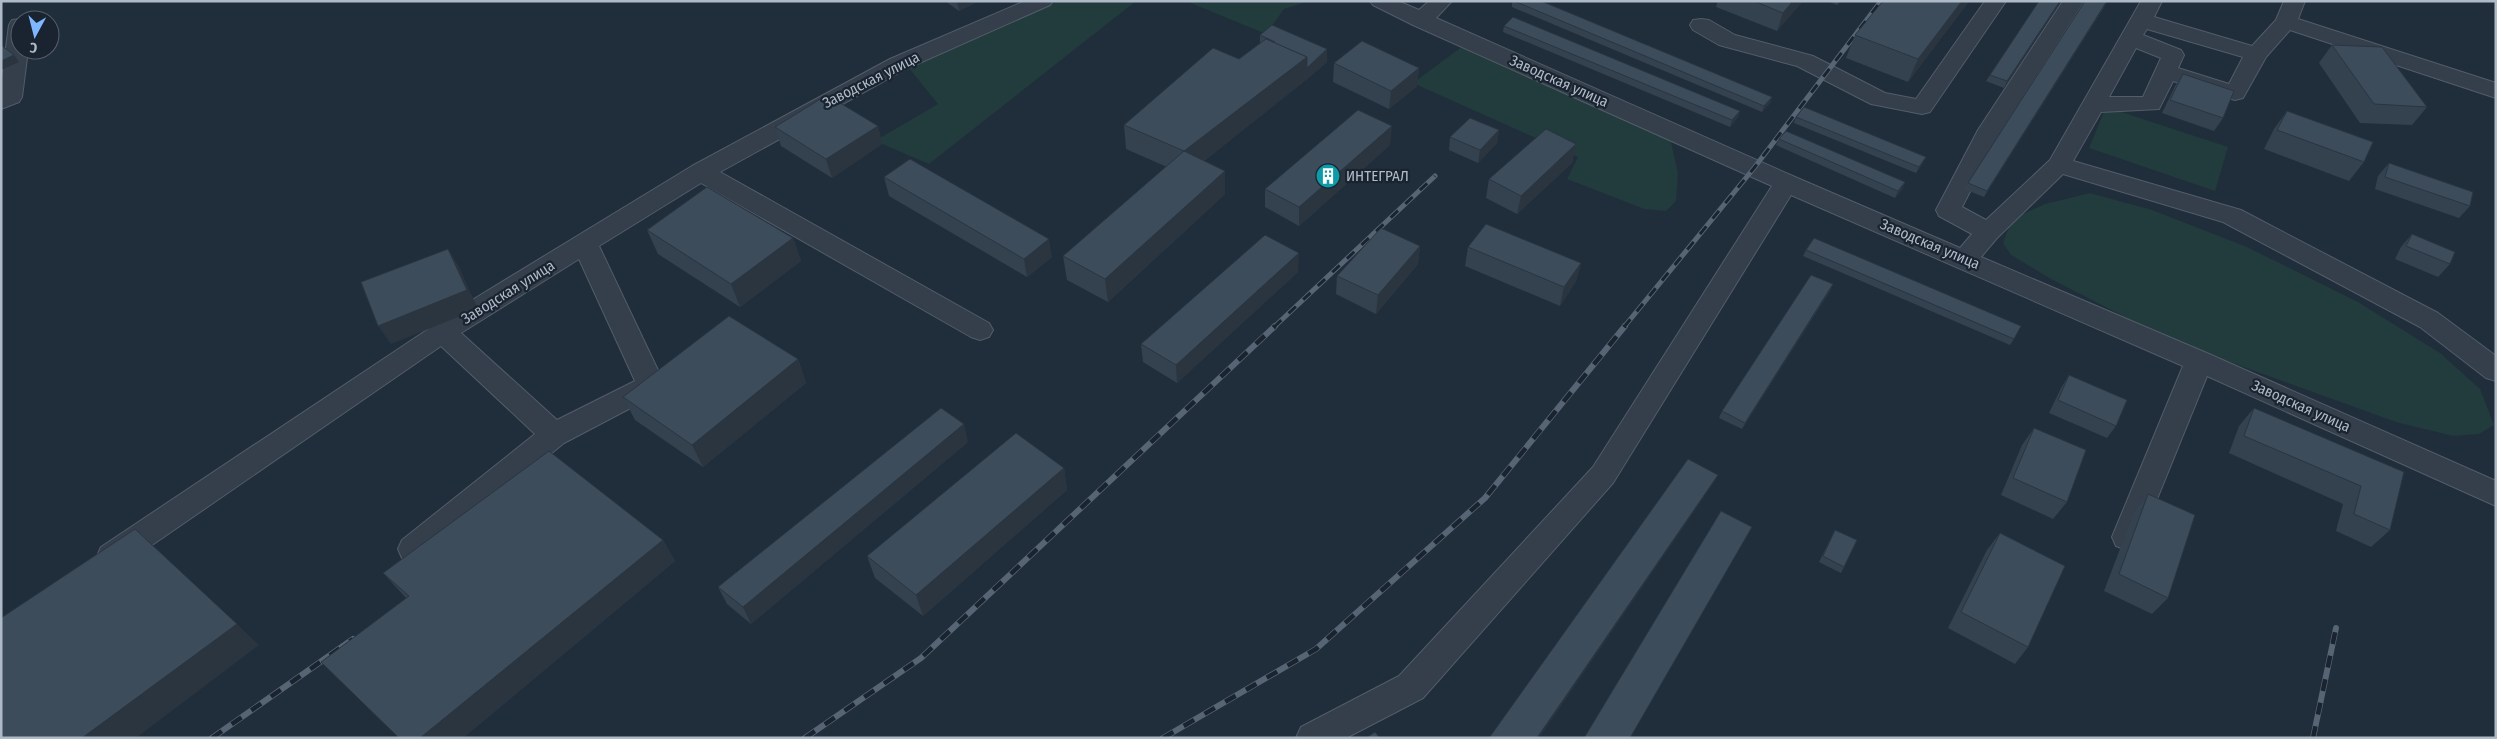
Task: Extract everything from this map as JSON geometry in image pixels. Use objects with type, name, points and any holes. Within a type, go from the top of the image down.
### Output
[{"type":"street","name":"Заводская улица","points":[[91,570],[377,375],[478,309],[701,172],[898,64],[1043,1]]},
{"type":"street","name":"Заводская улица","points":[[1380,1],[1786,182],[2490,486]]},
{"type":"street","points":[[1421,20],[1442,1]]},
{"type":"street","points":[[1701,25],[1727,40],[1805,61],[1879,99],[1922,107],[1996,1]]},
{"type":"street","points":[[1988,232],[1948,210],[1990,130],[2074,1]]},
{"type":"street","points":[[2165,71],[2235,93],[2256,54],[2286,22],[2295,1]]},
{"type":"street","points":[[1965,259],[1988,232],[2058,164],[2142,20]]},
{"type":"street","points":[[2142,20],[2256,54]]},
{"type":"street","points":[[2093,105],[2151,104],[2173,55],[2142,20]]},
{"type":"street","points":[[2286,22],[2496,91]]},
{"type":"street","points":[[1,102],[12,97],[16,60]]},
{"type":"street","points":[[2058,164],[2232,216],[2429,320],[2496,371]]},
{"type":"street","points":[[701,172],[980,330]]},
{"type":"street","points":[[1313,738],[1412,687],[1603,476],[1786,182]]},
{"type":"street","points":[[413,549],[554,435],[651,385],[586,244]]},
{"type":"street","points":[[444,333],[554,435]]},
{"type":"street","points":[[2116,564],[2200,361]]},
{"type":"green space","points":[[1057,1],[1136,1],[929,164],[882,144],[880,138],[938,104],[908,67]]},
{"type":"green space","points":[[1186,1],[1310,1],[1284,9],[1266,34]]},
{"type":"green space","points":[[1463,46],[1670,138],[1678,173],[1676,201],[1666,211],[1644,209],[1567,179],[1578,157],[1413,83]]},
{"type":"green space","points":[[2106,107],[2228,147],[2215,191],[2089,148]]},
{"type":"green space","points":[[2090,193],[2152,210],[2247,247],[2358,302],[2440,353],[2480,389],[2494,425],[2479,434],[2453,436],[2396,422],[2227,361],[2127,318],[2051,279],[2011,255],[2003,243],[2012,219],[2045,204]]},
{"type":"building","points":[[1514,1],[1541,1],[1772,97],[1764,106]]},
{"type":"building","points":[[1754,1],[1793,1],[1783,13]]},
{"type":"building","points":[[1883,1],[1962,1],[1918,59],[1855,35]]},
{"type":"building","points":[[2039,1],[2060,1],[2007,81],[1990,75]]},
{"type":"building","points":[[2085,1],[2107,1],[1987,191],[1968,183]]},
{"type":"building","points":[[1513,17],[1740,111],[1732,120],[1504,26]]},
{"type":"building","points":[[1272,25],[1327,49],[1307,68],[1307,57],[1260,35]]},
{"type":"building","points":[[1266,39],[1307,57],[1184,151],[1124,125],[1213,48],[1239,59]]},
{"type":"building","points":[[1362,41],[1419,68],[1391,91],[1334,63]]},
{"type":"building","points":[[1,45],[10,52],[10,57],[1,61]]},
{"type":"building","points":[[2332,45],[2382,47],[2427,107],[2374,104]]},
{"type":"building","points":[[2183,74],[2234,91],[2223,118],[2170,100]]},
{"type":"building","points":[[827,95],[878,126],[826,159],[775,127]]},
{"type":"building","points":[[1804,107],[1926,157],[1919,167],[1796,117]]},
{"type":"building","points":[[1358,110],[1392,126],[1299,207],[1265,189]]},
{"type":"building","points":[[2287,111],[2373,142],[2364,162],[2277,130]]},
{"type":"building","points":[[1470,118],[1499,130],[1480,150],[1450,137]]},
{"type":"building","points":[[1546,129],[1576,144],[1521,196],[1489,179]]},
{"type":"building","points":[[1786,131],[1905,182],[1898,191],[1779,139]]},
{"type":"building","points":[[1184,151],[1225,171],[1105,279],[1063,256]]},
{"type":"building","points":[[910,159],[1049,239],[1024,259],[884,177]]},
{"type":"building","points":[[2389,163],[2473,192],[2470,206],[2385,177]]},
{"type":"building","points":[[707,187],[793,238],[731,284],[647,230]]},
{"type":"building","points":[[1486,224],[1581,263],[1564,287],[1468,247]]},
{"type":"building","points":[[1381,228],[1420,246],[1378,295],[1337,276]]},
{"type":"building","points":[[2412,234],[2455,252],[2450,264],[2406,246]]},
{"type":"building","points":[[1265,235],[1299,253],[1176,365],[1141,344]]},
{"type":"building","points":[[1814,238],[2021,326],[2014,339],[1806,250]]},
{"type":"building","points":[[448,249],[467,290],[378,326],[361,282]]},
{"type":"building","points":[[1811,275],[1833,284],[1745,423],[1722,411]]},
{"type":"building","points":[[729,316],[798,359],[692,445],[623,397]]},
{"type":"building","points":[[2069,375],[2127,400],[2116,426],[2058,400]]},
{"type":"building","points":[[941,408],[964,424],[743,607],[718,587]]},
{"type":"building","points":[[2254,408],[2404,472],[2390,530],[2354,514],[2361,486],[2244,436]]},
{"type":"building","points":[[2034,428],[2086,450],[2067,502],[2013,478]]},
{"type":"building","points":[[1016,433],[1064,468],[916,595],[867,556]]},
{"type":"building","points":[[549,451],[663,540],[420,738],[399,738],[321,662],[409,596],[383,573]]},
{"type":"building","points":[[1688,459],[1718,475],[1537,738],[1489,738]]},
{"type":"building","points":[[2148,494],[2195,515],[2168,598],[2119,574]]},
{"type":"building","points":[[1721,511],[1752,527],[1630,738],[1584,738]]},
{"type":"building","points":[[135,529],[237,624],[82,738],[1,738],[1,618]]},
{"type":"building","points":[[1835,530],[1857,540],[1844,567],[1823,556]]},
{"type":"building","points":[[2000,533],[2065,566],[2028,647],[1961,612]]},
{"type":"building","points":[[1375,732],[1380,738],[1366,738]]},
{"type":"railway","points":[[1624,327],[1754,168],[1881,1]]},
{"type":"railway","points":[[1274,327],[1435,176]]},
{"type":"railway","points":[[805,738],[921,658],[1275,326]]},
{"type":"railway","points":[[1163,738],[1316,649],[1485,498],[1625,326]]},
{"type":"railway","points":[[2313,738],[2336,628]]},
{"type":"railway","points":[[212,738],[353,639]]},
{"type":"place","name":"ИНТЕГРАЛ","points":[[1328,176]]}]
